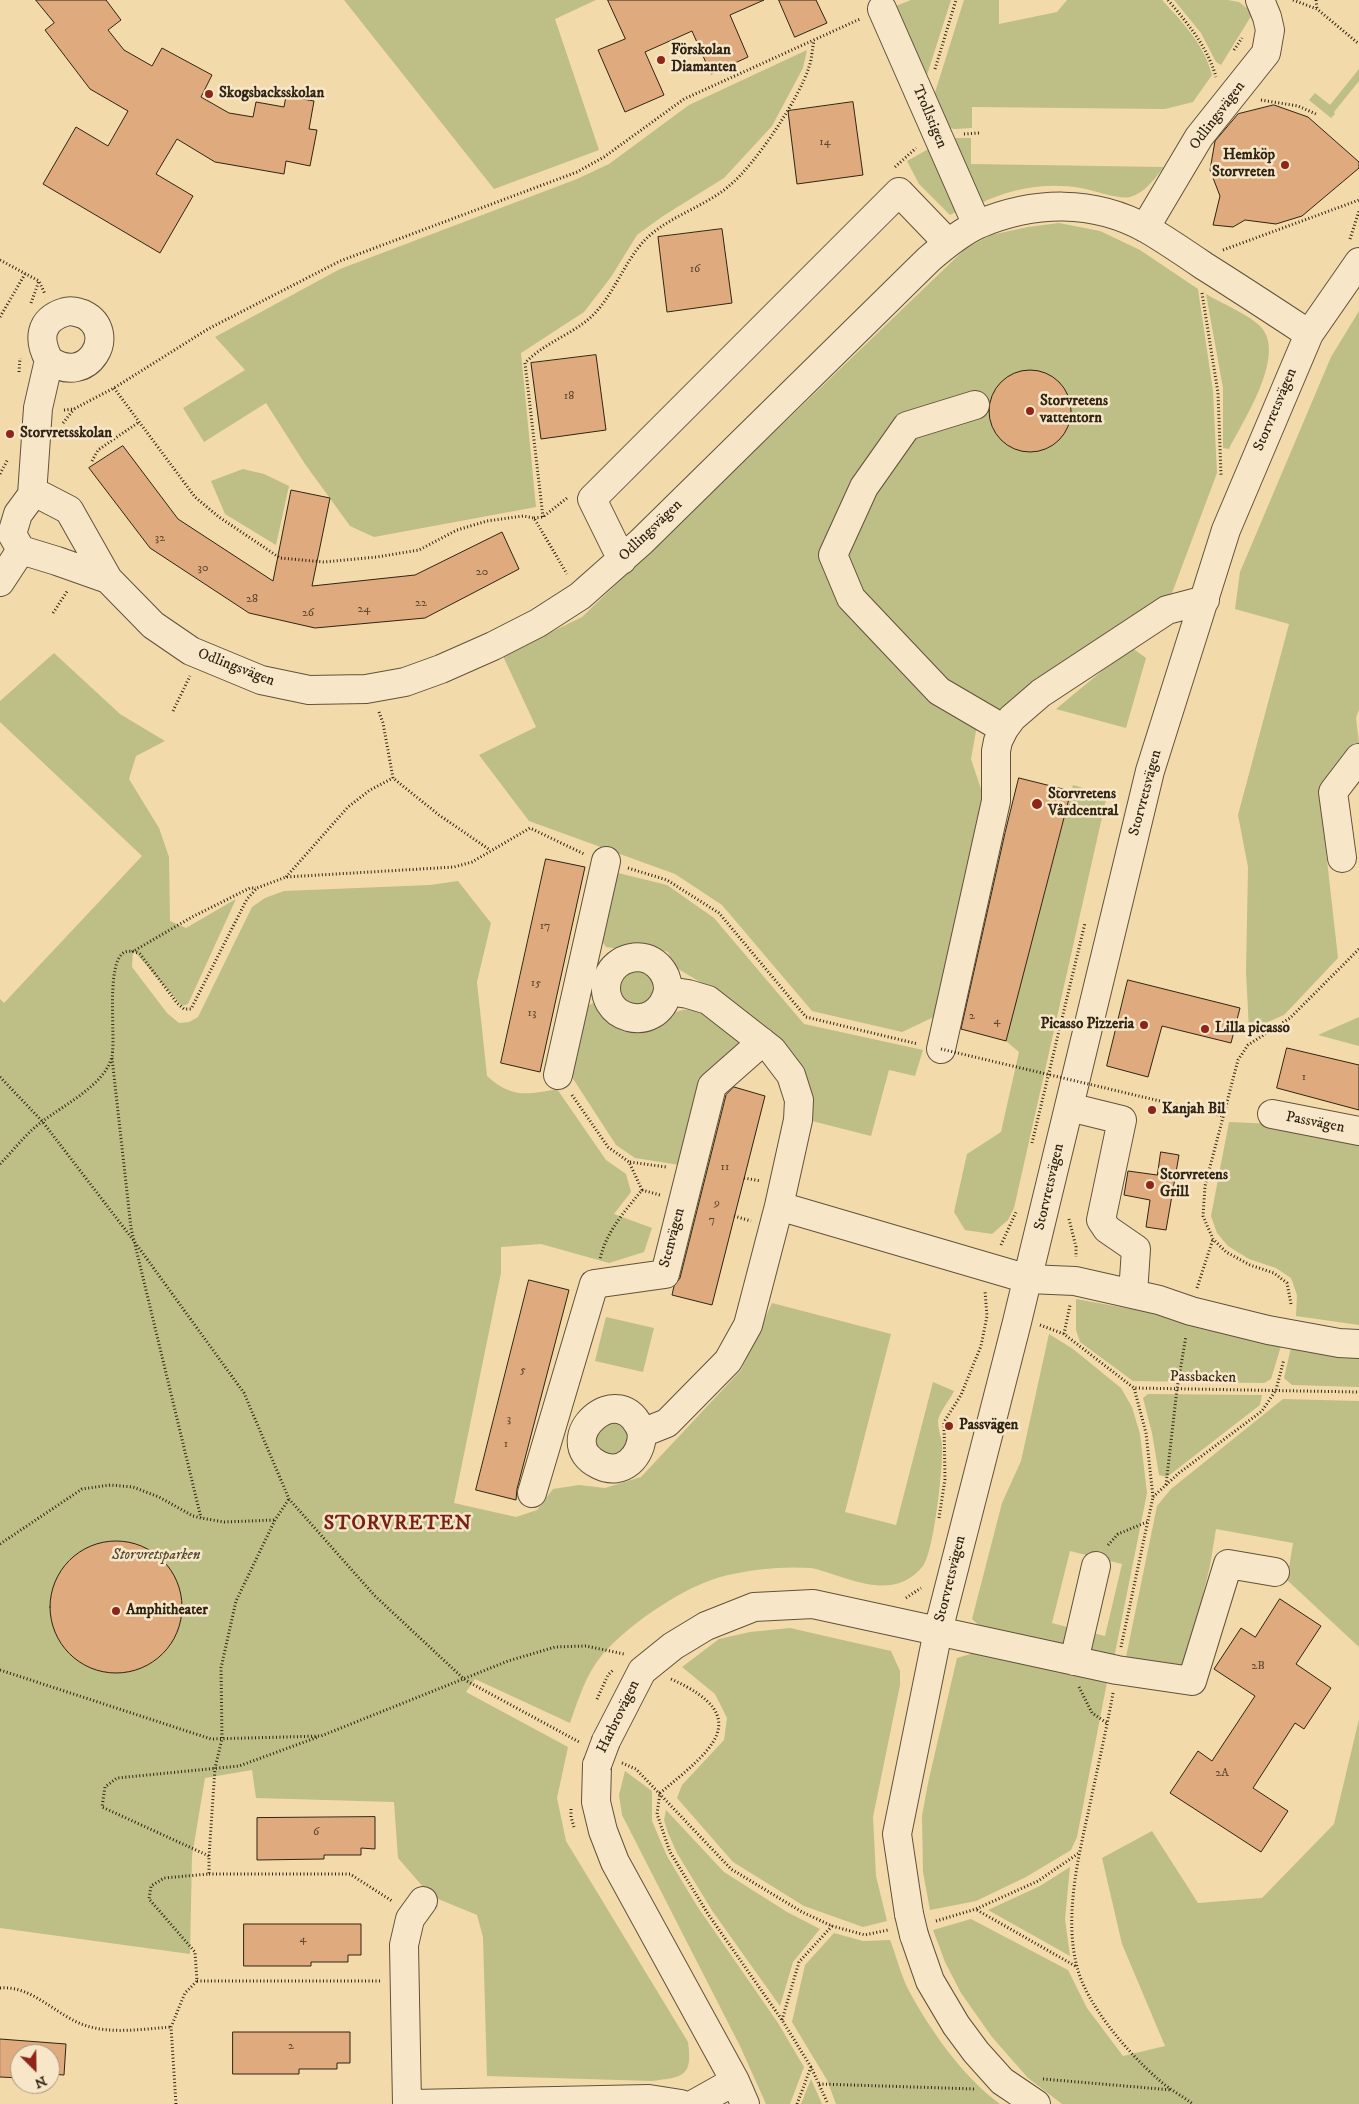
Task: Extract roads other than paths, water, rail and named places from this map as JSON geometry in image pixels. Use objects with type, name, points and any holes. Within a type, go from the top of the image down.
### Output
[{"type":"street","name":"Odlingsvägen","points":[[1146,228],[1199,136],[1224,87],[1266,53],[1270,30],[1260,0]]},
{"type":"street","name":"Trollstigen","points":[[882,9],[977,225]]},
{"type":"street","points":[[622,560],[592,499],[899,192],[948,243]]},
{"type":"street","name":"Odlingsvägen","points":[[32,496],[42,496],[69,510],[108,580],[153,625],[191,650],[261,680],[309,690],[370,688],[405,682],[441,669],[538,623],[580,596],[622,560],[922,266],[948,243],[977,225],[1008,214],[1056,205],[1092,209],[1146,228],[1308,334]]},
{"type":"street","name":"Storvretsvägen","points":[[1036,2104],[1002,2081],[976,2052],[956,2025],[930,1981],[911,1925],[897,1834],[938,1631],[1028,1279],[1081,1110],[1150,771],[1226,530],[1308,334],[1359,262]]},
{"type":"street","points":[[0,582],[21,550],[12,534],[18,514],[32,496],[38,408],[49,360],[42,347],[42,335],[45,326],[55,315],[67,311],[78,312],[87,316],[94,324],[99,340],[98,350],[92,360],[82,366],[68,369],[57,366],[49,360]]},
{"type":"street","points":[[975,405],[907,426],[864,487],[833,556],[851,598],[939,691],[1004,730]]},
{"type":"street","name":"Odlingsvägen","points":[[21,550],[57,560],[108,580]]},
{"type":"street","points":[[931,1047],[996,802],[996,751],[998,741],[1004,730],[1012,718],[1041,693],[1166,610],[1205,600]]},
{"type":"street","points":[[1342,858],[1333,792],[1359,758]]},
{"type":"street","points":[[558,1075],[606,861]]},
{"type":"street","points":[[588,940],[618,964]]},
{"type":"street","points":[[634,957],[650,960],[658,965],[664,973],[668,991],[666,999],[657,1012],[639,1019],[631,1018],[619,1013],[614,1008],[607,996],[607,983],[609,976],[618,964],[634,957]]},
{"type":"street","points":[[642,1433],[667,1423],[728,1361],[748,1325],[779,1206],[798,1120],[799,1100],[791,1075],[772,1050],[708,1000],[668,991]]},
{"type":"street","points":[[574,1001],[607,996]]},
{"type":"street","name":"Stenvägen","points":[[552,1424],[594,1284],[665,1274],[712,1086],[762,1042]]},
{"type":"street","points":[[1081,1110],[1122,1120],[1101,1220],[1107,1229],[1136,1250],[1133,1294]]},
{"type":"street","name":"Passvägen","points":[[1272,1114],[1359,1132]]},
{"type":"street","points":[[779,1206],[1028,1279],[1075,1281],[1159,1300],[1191,1311],[1303,1337],[1339,1344],[1359,1344]]},
{"type":"street","points":[[616,1409],[631,1415],[639,1425],[642,1433],[640,1450],[634,1460],[623,1467],[614,1469],[604,1468],[588,1457],[582,1440],[583,1431],[588,1421],[599,1412],[616,1409]]},
{"type":"street","points":[[532,1493],[552,1424],[583,1431]]},
{"type":"street","name":"Harbrovägen","points":[[740,2093],[615,1862],[603,1832],[596,1802],[595,1750],[642,1671],[634,1665],[673,1646],[706,1626],[754,1607],[813,1604],[1117,1670],[1192,1681],[1228,1564],[1275,1572]]},
{"type":"street","points":[[1074,1660],[1096,1566]]},
{"type":"street","points":[[407,2104],[404,1945],[417,1910]]},
{"type":"street","points":[[694,2104],[740,2093]]},
{"type":"street","points":[[414,2104],[649,2102],[681,2104]]},
{"type":"place","name":"Förskolan Diamanten","points":[[661,60]]},
{"type":"place","name":"Skogsbacksskolan","points":[[209,94]]},
{"type":"place","name":"Hemköp Storvreten","points":[[1285,165]]},
{"type":"place","name":"Storvretens vattentorn","points":[[1030,411]]},
{"type":"place","name":"Storvretsskolan","points":[[10,434]]},
{"type":"place","name":"Storvretens Vårdcentral","points":[[1037,804]]},
{"type":"place","name":"Picasso Pizzeria","points":[[1144,1025]]},
{"type":"place","name":"Lilla picasso","points":[[1205,1029]]},
{"type":"place","name":"Kanjah Bil","points":[[1152,1110]]},
{"type":"place","name":"Storvretens Grill","points":[[1150,1185]]},
{"type":"place","name":"Passvägen","points":[[949,1426]]},
{"type":"place","name":"Amphitheater","points":[[116,1611]]},
{"type":"district","name":"STORVRETEN","points":[[398,1525]]},
{"type":"park label","name":"Storvretsparken","points":[[156,1556]]}]
